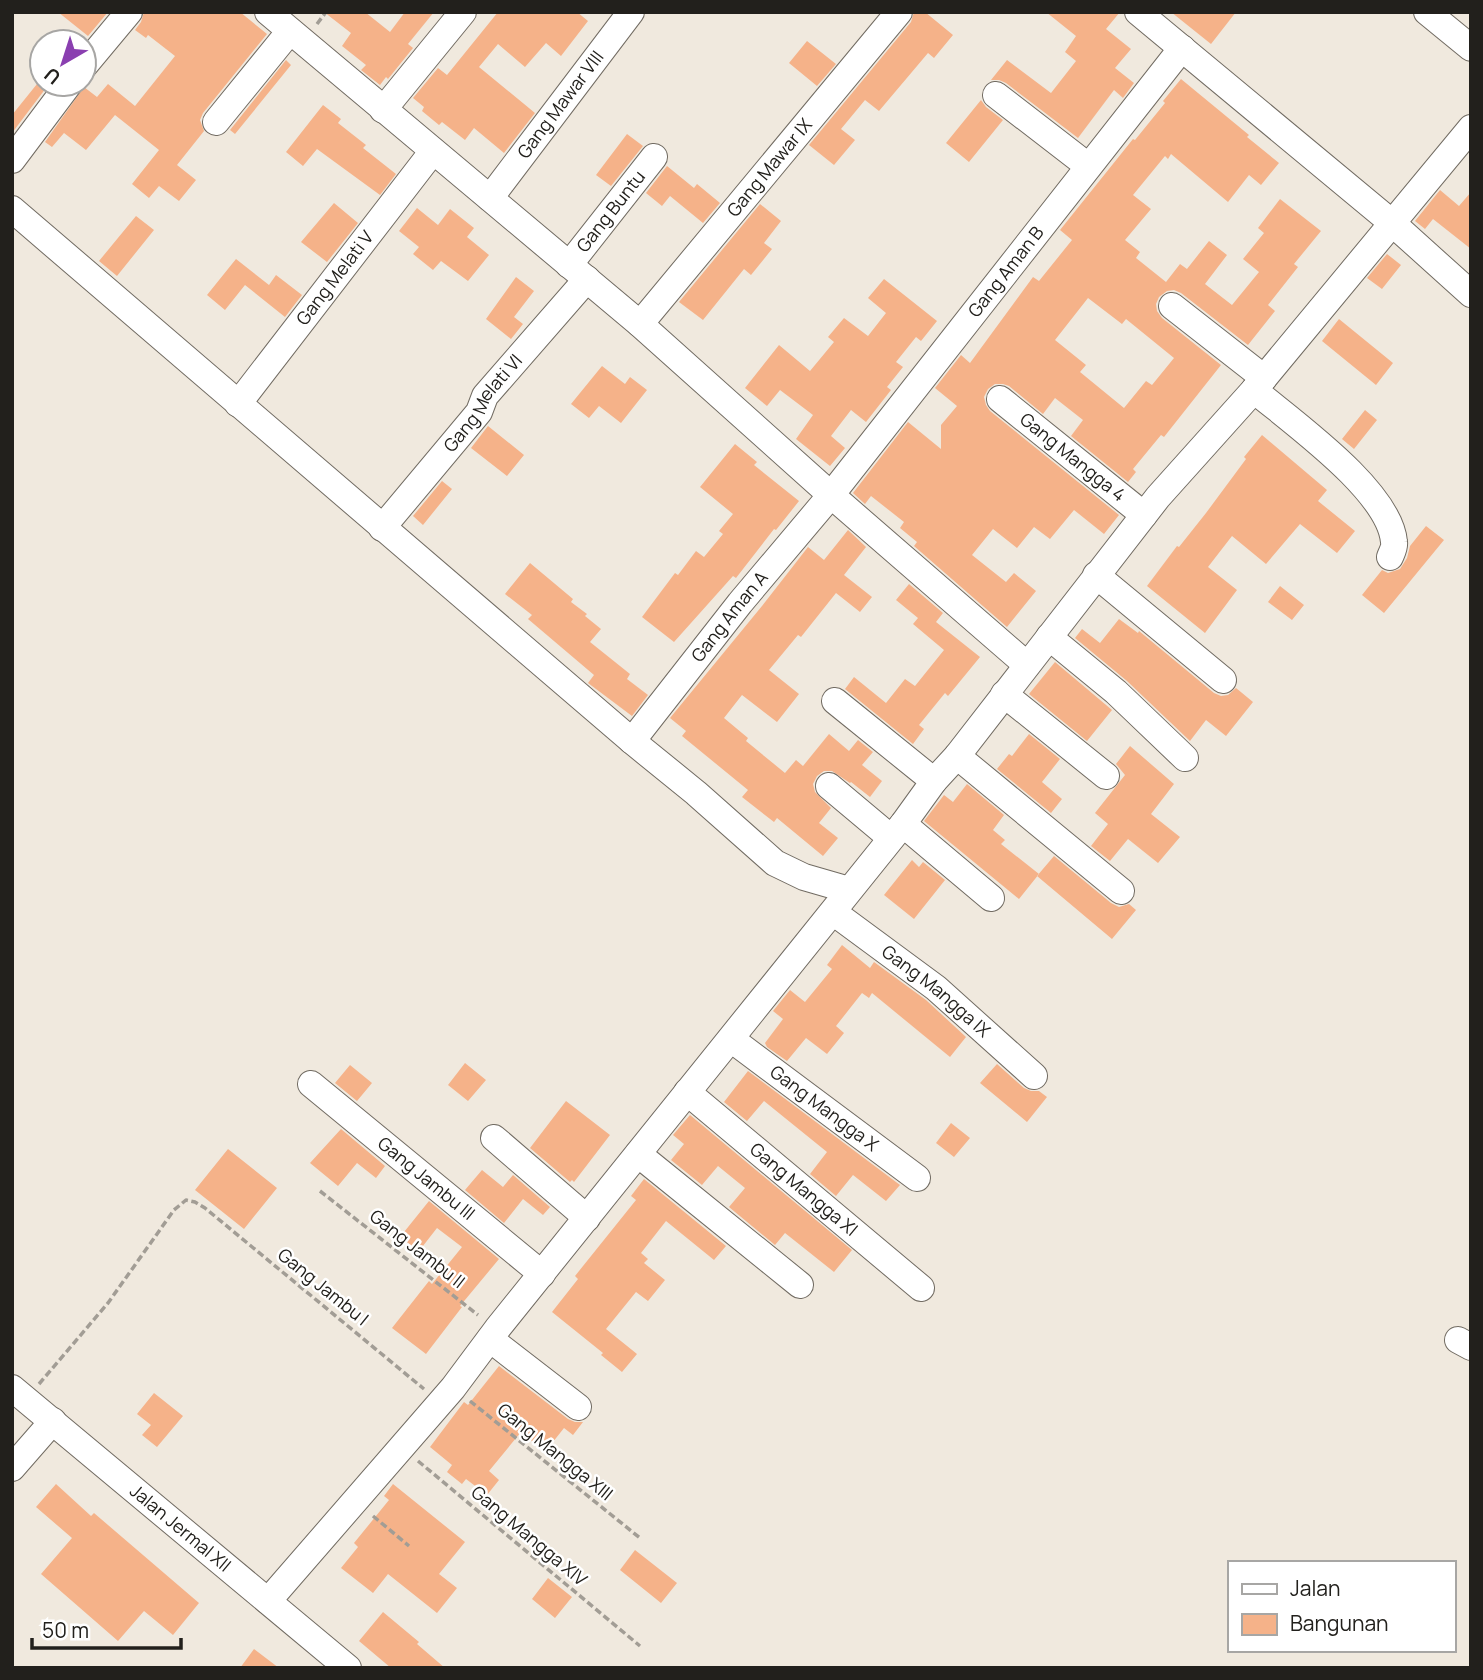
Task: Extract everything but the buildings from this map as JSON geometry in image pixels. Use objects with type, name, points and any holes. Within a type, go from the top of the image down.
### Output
[{"type":"street","points":[[98,49],[129,12]]},
{"type":"street","points":[[268,12],[640,324],[1027,665]]},
{"type":"street","points":[[383,110],[463,12]]},
{"type":"street","name":"Gang Mawar VIII","points":[[490,198],[631,12]]},
{"type":"street","name":"Gang Mawar IX","points":[[640,324],[899,12]]},
{"type":"street","points":[[1138,12],[1391,222],[1471,294]]},
{"type":"street","points":[[1427,12],[1471,48]]},
{"type":"street","points":[[216,122],[290,31]]},
{"type":"street","name":"Gang Aman B","points":[[831,495],[1182,48]]},
{"type":"street","points":[[996,94],[1088,166]]},
{"type":"street","points":[[12,160],[58,98]]},
{"type":"street","points":[[268,1601],[446,1395],[833,912],[934,781],[957,756],[1144,515],[1259,384],[1471,128]]},
{"type":"street","name":"Gang Melati V","points":[[238,404],[433,151]]},
{"type":"street","name":"Gang Buntu","points":[[578,272],[654,157]]},
{"type":"street","points":[[12,209],[775,863],[804,877],[849,890]]},
{"type":"street","name":"Gang Melati VI","points":[[382,528],[479,412],[485,396],[578,272]]},
{"type":"street","points":[[1172,306],[1259,384],[1375,498],[1389,522],[1395,544],[1390,557]]},
{"type":"street","name":"Gang Mangga 4","points":[[1000,399],[1144,515]]},
{"type":"street","name":"Gang Aman A","points":[[632,741],[740,603],[831,495]]},
{"type":"street","points":[[1096,575],[1223,680]]},
{"type":"street","points":[[1049,637],[1116,692],[1185,758]]},
{"type":"street","points":[[1004,694],[1106,776]]},
{"type":"street","points":[[835,701],[934,781]]},
{"type":"street","points":[[957,756],[1121,891]]},
{"type":"street","points":[[829,786],[990,898]]},
{"type":"street","name":"Gang Mangga IX","points":[[833,912],[936,988],[1034,1076]]},
{"type":"street","name":"Gang Mangga X","points":[[731,1039],[917,1178]]},
{"type":"street","name":"Gang Jambu III","points":[[311,1084],[542,1274]]},
{"type":"street","name":"Gang Mangga XI","points":[[687,1092],[921,1288]]},
{"type":"street","points":[[494,1138],[587,1218]]},
{"type":"street","points":[[639,1154],[800,1285]]},
{"type":"street","points":[[494,1334],[578,1406]]},
{"type":"street","name":"Jalan Jermal XII","points":[[19,1393],[348,1668]]},
{"type":"street","points":[[12,1468],[53,1421]]},
{"type":"path","name":"Gang Jambu II","points":[[320,1191],[494,1334]]},
{"type":"path","name":"Gang Jambu I","points":[[19,1393],[108,1303],[174,1210],[186,1200],[205,1208],[446,1395]]},
{"type":"path","name":"Gang Mangga XIII","points":[[446,1395],[640,1538]]},
{"type":"path","name":"Gang Mangga XIV","points":[[401,1447],[640,1646]]},
{"type":"path","points":[[355,1501],[409,1546]]}]
